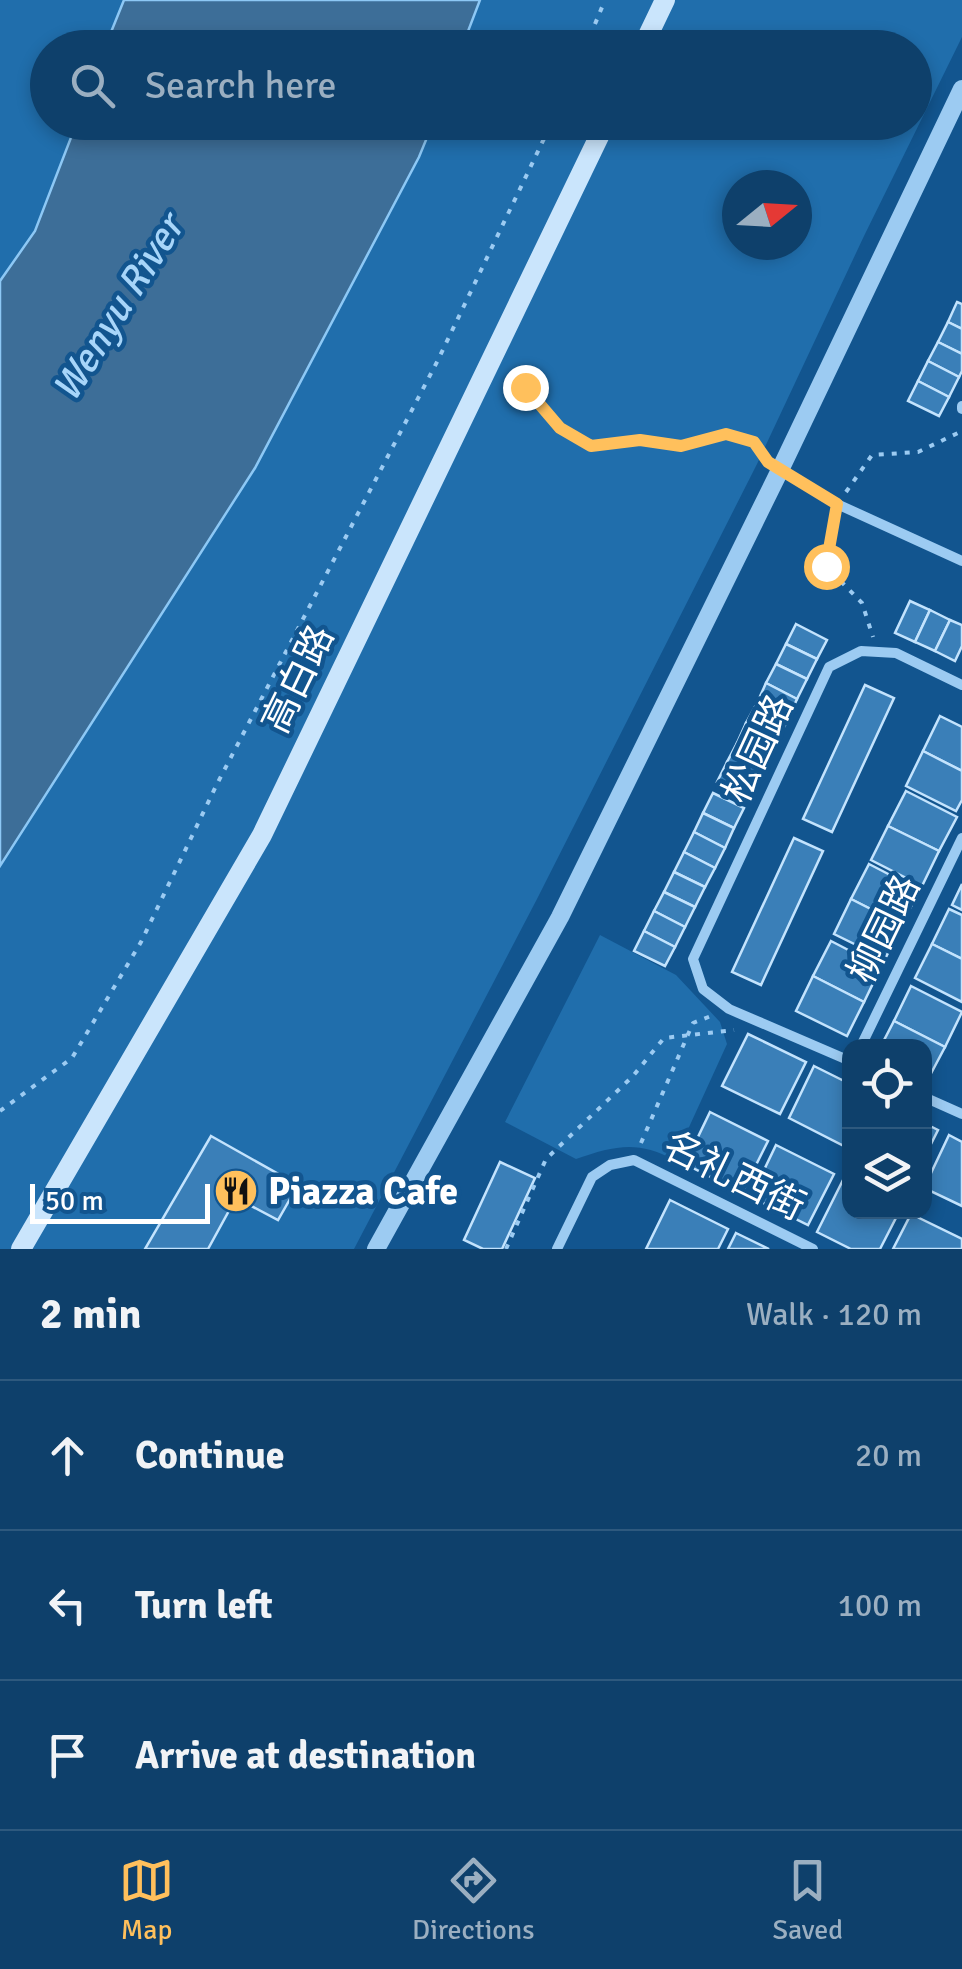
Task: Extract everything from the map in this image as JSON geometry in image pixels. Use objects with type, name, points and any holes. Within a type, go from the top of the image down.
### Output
[{"type":"main road","points":[[651,30],[665,0]]},
{"type":"main road","name":"高白路","points":[[21,1249],[262,835],[597,140]]},
{"type":"street","points":[[376,1249],[560,916],[774,466],[962,90]]},
{"type":"street","points":[[774,466],[837,504],[962,562]]},
{"type":"street","name":"松园路","points":[[729,1008],[703,989],[693,959],[828,668],[861,651],[878,652]]},
{"type":"street","points":[[878,652],[896,653],[962,685]]},
{"type":"street","name":"柳园路","points":[[863,1039],[962,838]]},
{"type":"street","points":[[729,1008],[842,1058]]},
{"type":"street","points":[[932,1100],[962,1114]]},
{"type":"street","name":"名礼西街","points":[[557,1249],[592,1177],[610,1166],[634,1160],[813,1249]]},
{"type":"path","points":[[592,30],[604,0]]},
{"type":"path","points":[[0,1111],[72,1058],[141,942],[217,784],[438,360],[543,140]]},
{"type":"path","points":[[525,387],[560,428],[591,446],[640,440],[681,446],[726,434],[754,442],[774,466]]},
{"type":"path","points":[[878,652],[862,604],[826,566],[837,504],[872,455],[918,452],[962,431]]},
{"type":"path","points":[[634,1160],[693,1022],[729,1008]]},
{"type":"path","points":[[506,1249],[546,1160],[632,1076],[664,1038],[768,1026]]},
{"type":"shaded area","points":[[0,0],[124,0],[112,30],[30,30],[30,140],[70,140],[35,231],[0,281]]},
{"type":"shaded area","points":[[480,0],[962,0],[962,37],[932,98],[932,30],[469,30]]},
{"type":"shaded area","points":[[426,140],[911,140],[757,464],[354,1249],[0,1249],[0,866],[255,468]]},
{"type":"shaded area","points":[[600,935],[676,975],[720,1022],[727,1044],[674,1160],[637,1147],[576,1159],[505,1122]]},
{"type":"water","points":[[124,0],[480,0],[469,30],[112,30]]},
{"type":"water","name":"Wenyu River","points":[[70,140],[426,140],[255,468],[0,866],[0,281],[35,231]]},
{"type":"building","points":[[957,302],[962,304],[962,329],[948,322]]},
{"type":"building","points":[[948,322],[962,329],[962,354],[938,342]]},
{"type":"building","points":[[938,342],[962,354],[959,377],[928,361]]},
{"type":"building","points":[[928,361],[959,377],[949,397],[918,381]]},
{"type":"building","points":[[918,381],[949,397],[939,416],[908,401]]},
{"type":"building","points":[[910,601],[930,610],[915,642],[895,633]]},
{"type":"building","points":[[930,610],[950,620],[935,651],[915,642]]},
{"type":"building","points":[[950,620],[962,625],[962,646],[955,661],[935,651]]},
{"type":"building","points":[[796,624],[827,640],[817,659],[786,644]]},
{"type":"building","points":[[786,644],[817,659],[807,679],[776,664]]},
{"type":"building","points":[[776,664],[807,679],[797,699],[766,683]]},
{"type":"building","points":[[766,683],[797,699],[788,719],[757,703]]},
{"type":"building","points":[[865,685],[894,698],[832,832],[803,819]]},
{"type":"building","points":[[757,703],[788,719],[778,739],[746,723]]},
{"type":"building","points":[[940,716],[962,727],[962,771],[923,751]]},
{"type":"building","points":[[746,723],[778,739],[768,758],[737,743]]},
{"type":"building","points":[[737,743],[768,758],[758,778],[727,762]]},
{"type":"building","points":[[923,751],[962,771],[962,800],[956,811],[906,786]]},
{"type":"building","points":[[727,762],[758,778],[748,798],[717,782]]},
{"type":"building","points":[[906,791],[957,817],[939,851],[888,826]]},
{"type":"building","points":[[713,793],[744,808],[734,828],[703,813]]},
{"type":"building","points":[[703,813],[734,828],[725,848],[694,832]]},
{"type":"building","points":[[888,826],[939,851],[922,886],[871,860]]},
{"type":"building","points":[[694,832],[725,848],[715,868],[684,852]]},
{"type":"building","points":[[794,838],[823,851],[761,985],[732,972]]},
{"type":"building","points":[[684,852],[715,868],[705,887],[674,872]]},
{"type":"building","points":[[869,864],[919,890],[902,925],[851,899]]},
{"type":"building","points":[[674,872],[705,887],[695,907],[664,892]]},
{"type":"building","points":[[962,884],[962,910],[952,905]]},
{"type":"building","points":[[664,892],[695,907],[685,927],[654,911]]},
{"type":"building","points":[[851,899],[902,925],[885,959],[834,934]]},
{"type":"building","points":[[949,909],[962,915],[962,959],[932,944]]},
{"type":"building","points":[[654,911],[685,927],[675,947],[644,931]]},
{"type":"building","points":[[644,931],[675,947],[665,966],[634,951]]},
{"type":"building","points":[[831,941],[881,967],[864,1002],[813,976]]},
{"type":"building","points":[[932,944],[962,959],[962,1002],[915,978]]},
{"type":"building","points":[[813,976],[864,1002],[847,1036],[796,1011]]},
{"type":"building","points":[[911,986],[962,1012],[945,1047],[894,1021]]},
{"type":"building","points":[[894,1021],[929,1039],[885,1039]]},
{"type":"building","points":[[748,1034],[806,1062],[780,1114],[722,1086]]},
{"type":"building","points":[[932,1040],[945,1047],[932,1072]]},
{"type":"building","points":[[814,1066],[842,1080],[842,1145],[789,1118]]},
{"type":"building","points":[[710,1112],[768,1141],[742,1193],[685,1164]]},
{"type":"building","points":[[949,1135],[962,1142],[962,1206],[932,1192],[932,1171]]},
{"type":"building","name":"Piazza Cafe","points":[[211,1136],[298,1185],[278,1220],[236,1198],[208,1249],[145,1249]]},
{"type":"building","points":[[776,1145],[834,1174],[808,1225],[751,1197]]},
{"type":"building","points":[[500,1162],[535,1178],[502,1249],[483,1249],[464,1240]]},
{"type":"building","points":[[842,1182],[842,1219],[895,1219],[880,1249],[851,1249],[817,1232]]},
{"type":"building","points":[[670,1200],[728,1229],[718,1249],[646,1249]]},
{"type":"building","points":[[908,1219],[921,1219],[962,1239],[962,1249],[893,1249]]},
{"type":"building","points":[[736,1233],[769,1249],[728,1249]]},
{"type":"place","name":"Piazza Cafe","points":[[236,1191]]},
{"type":"route","points":[[525,387],[560,428],[591,446],[640,440],[681,446],[726,434],[754,442],[768,462],[837,504],[826,566]]}]
